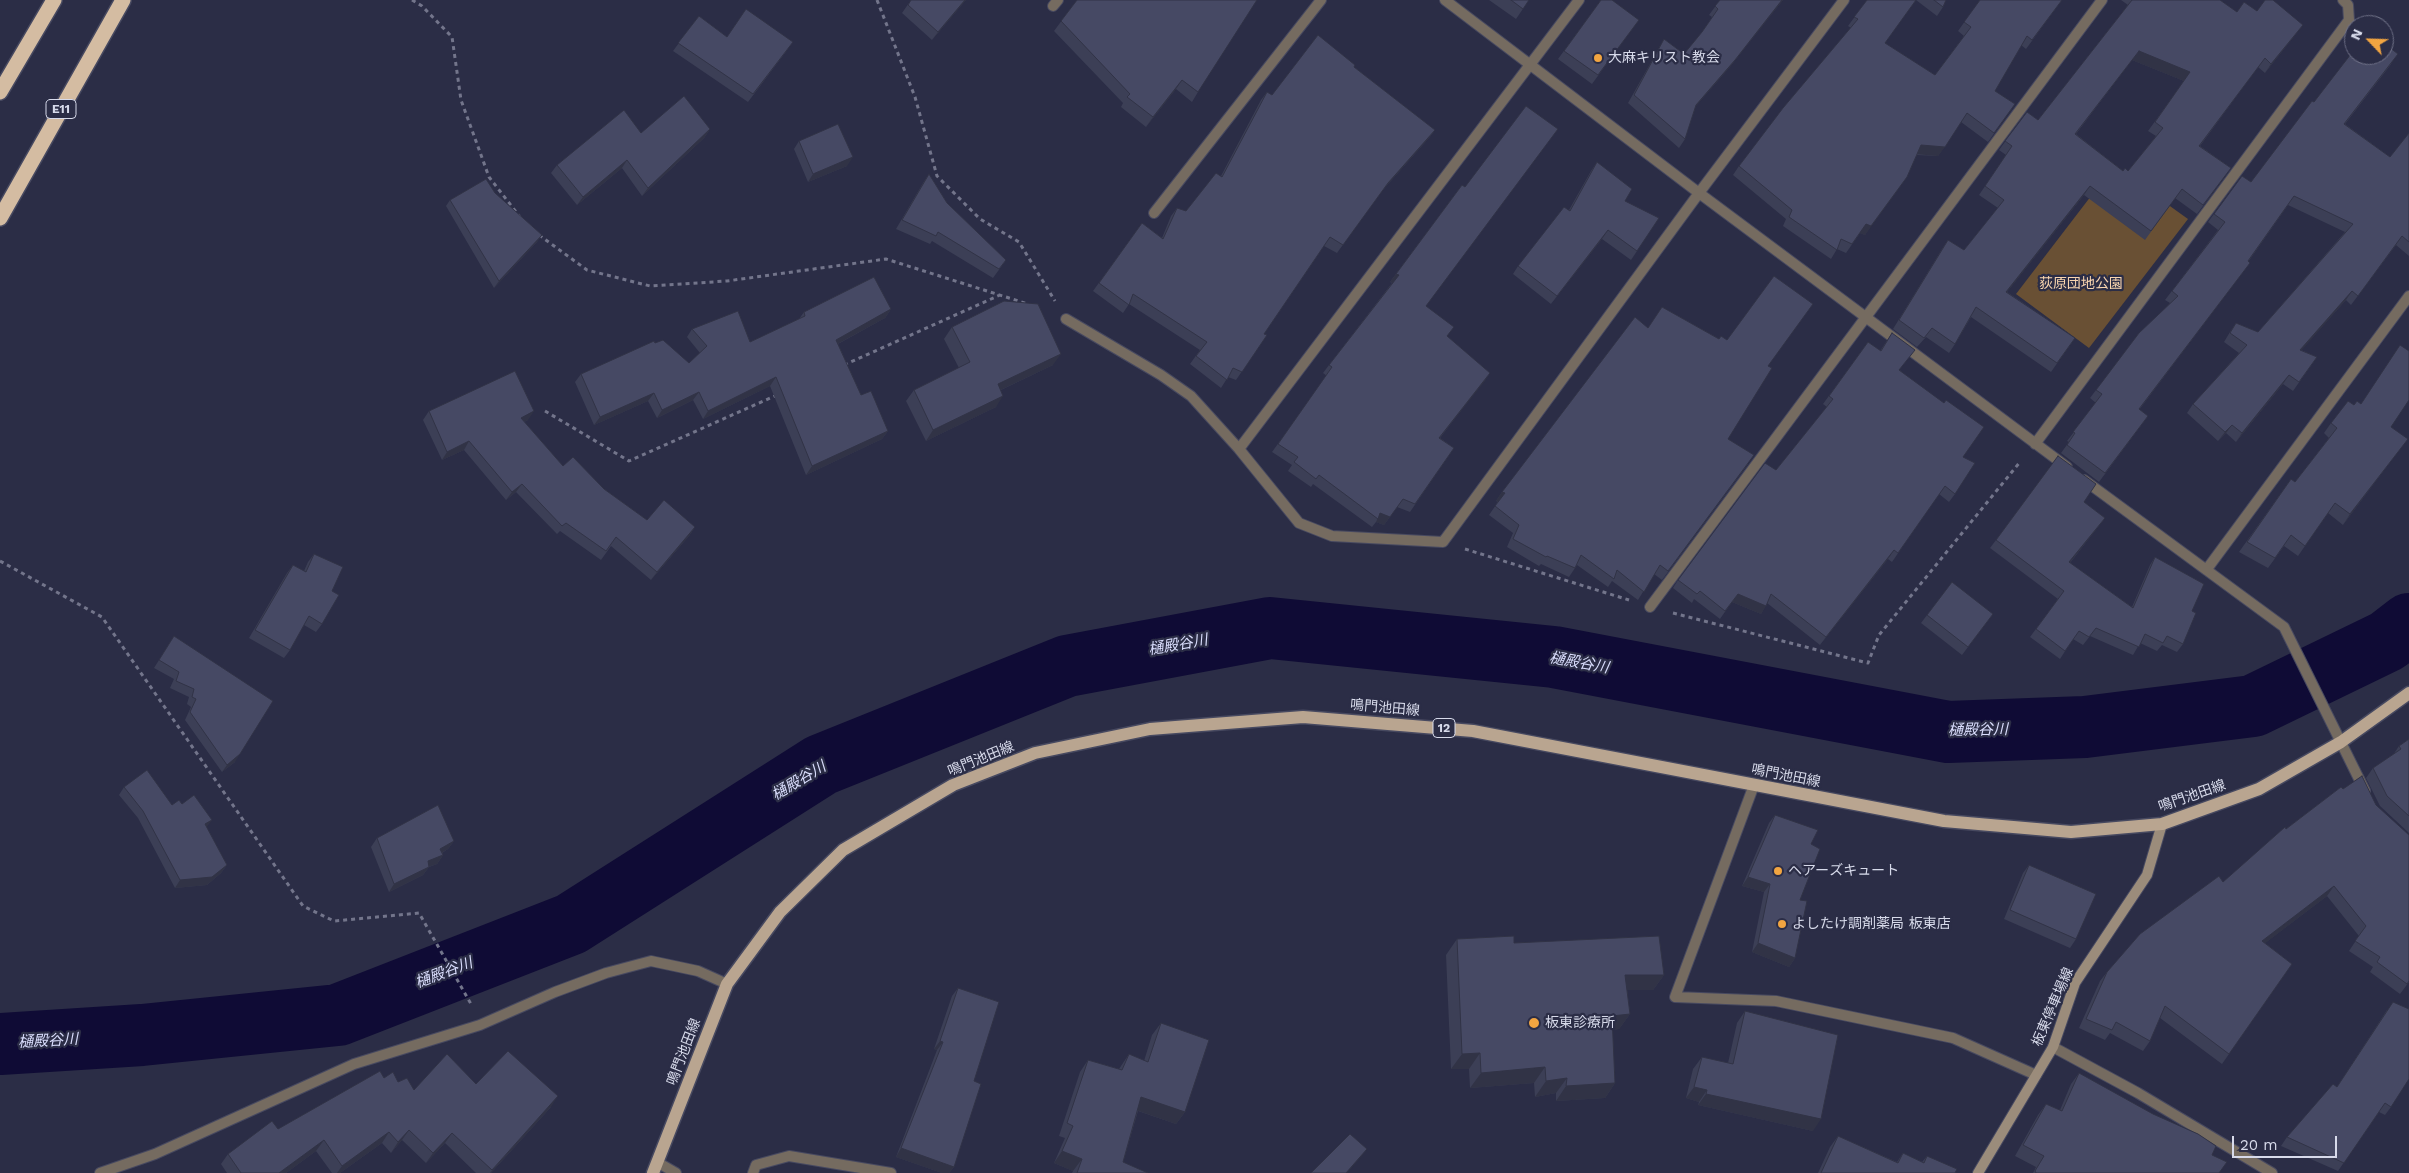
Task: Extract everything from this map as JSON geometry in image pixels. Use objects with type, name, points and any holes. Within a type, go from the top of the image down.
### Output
[{"type":"highway","points":[[0,92],[54,0]]},
{"type":"highway","name":"E11","points":[[0,218],[123,0]]},
{"type":"main road","name":"鳴門池田線","points":[[655,1167],[727,984],[780,912],[843,850],[953,785],[1035,753],[1150,729],[1303,717],[1473,731],[1944,821],[2071,832],[2162,824],[2259,788],[2341,742],[2409,693]]},
{"type":"main road","name":"板東停車場線","points":[[1978,1173],[2053,1047],[2075,983],[2146,875],[2162,824]]},
{"type":"street","points":[[1154,213],[1321,0]]},
{"type":"street","points":[[1445,0],[1699,193],[2284,628],[2370,801]]},
{"type":"street","points":[[1239,449],[1579,0]]},
{"type":"street","points":[[1066,319],[1161,375],[1191,396],[1239,449],[1299,523],[1332,536],[1443,542],[1699,193],[1844,0]]},
{"type":"street","points":[[1650,607],[2102,0]]},
{"type":"street","points":[[2035,444],[2349,20],[2348,5],[2343,0]]},
{"type":"street","points":[[2207,569],[2409,296]]},
{"type":"street","points":[[1754,785],[1674,997],[1776,1001],[1953,1038],[2036,1075]]},
{"type":"street","points":[[100,1173],[155,1154],[354,1064],[480,1025],[554,992],[606,974],[651,961],[698,971],[727,984]]},
{"type":"street","points":[[2053,1047],[2138,1093],[2272,1173]]},
{"type":"street","points":[[753,1173],[756,1165],[789,1156],[891,1173]]},
{"type":"street","points":[[655,1167],[676,1173]]},
{"type":"path","points":[[412,0],[422,6],[452,37],[461,100],[489,177],[524,221]]},
{"type":"path","points":[[877,0],[915,97],[937,176],[980,219],[1019,242],[1066,319]]},
{"type":"path","points":[[537,234],[587,270],[650,286],[727,281],[886,259],[1001,295],[1066,319]]},
{"type":"path","points":[[838,368],[1001,295]]},
{"type":"path","points":[[545,411],[629,461],[783,392]]},
{"type":"path","points":[[1443,542],[1650,607],[1868,663],[1879,636],[2035,444]]},
{"type":"path","points":[[0,561],[102,617],[303,906],[334,921],[419,914],[470,1002]]},
{"type":"green space","name":"荻原団地公園","points":[[2114,166],[2188,219],[2089,348],[2016,294]]},
{"type":"building","points":[[911,0],[965,0],[938,32],[908,5]]},
{"type":"building","points":[[1077,0],[1257,0],[1198,92],[1182,80],[1153,117],[1127,97],[1130,94],[1061,21]]},
{"type":"building","points":[[1511,0],[1529,0],[1523,9]]},
{"type":"building","points":[[1601,0],[1612,0],[1639,20],[1598,75],[1564,51]]},
{"type":"building","points":[[1720,0],[1782,0],[1735,60],[1696,105],[1685,139],[1634,95],[1664,39],[1684,54],[1718,9],[1715,6]]},
{"type":"building","points":[[1867,0],[1916,0],[1885,43],[1935,75],[1971,27],[1964,22],[1980,0],[2062,0],[2032,40],[2027,36],[1995,91],[2015,104],[1994,133],[1967,113],[1945,147],[1921,145],[1907,177],[1871,226],[1866,224],[1852,244],[1841,239],[1837,250],[1789,217],[1792,210],[1739,166],[1783,108],[1858,19],[1854,17]]},
{"type":"building","points":[[1934,0],[1946,0],[1943,7]]},
{"type":"building","points":[[2132,0],[2220,0],[2237,12],[2244,2],[2257,11],[2265,0],[2273,0],[2303,25],[2271,64],[2265,58],[2199,146],[2231,168],[2203,205],[2182,189],[2151,231],[2090,186],[2006,292],[2075,338],[2057,363],[1976,307],[1955,344],[1932,328],[1924,338],[1899,320],[1948,240],[1964,250],[2004,200],[1985,186],[2012,146],[2005,141],[2027,112],[2038,120]],"holes":[[[2139,51],[2190,72],[2155,122],[2163,128],[2128,171],[2125,168],[2123,171],[2075,134]]]},
{"type":"building","points":[[746,9],[793,42],[753,94],[678,43],[699,16],[727,37]]},
{"type":"building","points":[[1318,35],[1355,65],[1354,67],[1435,130],[1388,183],[1343,245],[1330,237],[1264,334],[1267,335],[1242,372],[1233,368],[1227,380],[1196,356],[1207,342],[1133,294],[1129,305],[1099,283],[1142,223],[1163,239],[1177,208],[1186,211],[1216,173],[1222,177],[1267,92],[1272,95]]},
{"type":"building","points":[[2394,51],[2398,54],[2394,59]]},
{"type":"building","points":[[2344,63],[2344,65],[2390,65],[2344,124],[2390,157],[2409,133],[2409,242],[2402,236],[2358,296],[2352,291],[2300,350],[2317,357],[2299,382],[2289,375],[2242,433],[2232,425],[2225,432],[2193,404],[2247,345],[2230,333],[2236,323],[2258,332],[2353,224],[2294,196],[2248,261],[2250,263],[2139,409],[2148,416],[2105,473],[2067,445],[2075,433],[2073,432],[2102,394],[2096,390],[2139,333],[2178,296],[2172,291],[2225,222],[2214,214],[2242,176],[2251,182],[2312,101],[2314,102]]},
{"type":"building","points":[[684,96],[710,129],[648,188],[627,160],[583,197],[557,165],[624,110],[641,133]]},
{"type":"building","points":[[1526,106],[1558,129],[1426,306],[1454,327],[1447,336],[1490,373],[1439,438],[1454,448],[1415,504],[1403,499],[1390,517],[1380,513],[1378,519],[1319,475],[1316,479],[1294,462],[1298,457],[1278,444],[1332,367],[1329,365],[1399,275],[1396,274],[1462,185],[1465,187]]},
{"type":"building","points":[[838,124],[853,157],[813,174],[799,141]]},
{"type":"building","points":[[1597,162],[1632,189],[1625,201],[1659,218],[1637,251],[1608,230],[1557,296],[1518,266],[1564,207],[1570,211]]},
{"type":"building","points":[[929,174],[947,203],[1006,260],[999,269],[938,232],[936,236],[902,220]]},
{"type":"building","points":[[486,179],[495,193],[542,235],[499,281],[450,200]]},
{"type":"building","points":[[1774,276],[1813,304],[1768,366],[1772,368],[1728,439],[1754,455],[1668,571],[1660,565],[1644,592],[1617,570],[1614,579],[1581,555],[1575,568],[1546,557],[1513,539],[1519,525],[1495,506],[1505,493],[1502,492],[1635,317],[1648,328],[1662,307],[1719,339],[1721,336],[1727,340]]},
{"type":"building","points":[[874,277],[891,309],[836,340],[861,395],[871,391],[888,431],[812,466],[776,377],[708,411],[699,392],[662,410],[654,393],[600,417],[581,374],[654,341],[655,343],[663,340],[689,363],[707,346],[692,329],[738,311],[750,342],[805,316],[804,312]]},
{"type":"building","points":[[1004,301],[1038,304],[1061,354],[998,384],[1003,396],[933,430],[914,390],[970,362],[952,327]]},
{"type":"building","points":[[1892,333],[1915,350],[1899,370],[1944,403],[1946,400],[1984,427],[1963,457],[1975,463],[1955,494],[1945,486],[1898,553],[1894,550],[1826,637],[1771,594],[1766,606],[1738,594],[1725,611],[1700,591],[1697,594],[1678,580],[1765,463],[1776,470],[1833,399],[1829,396],[1868,342],[1881,351]]},
{"type":"building","points":[[2400,345],[2409,351],[2409,400],[2391,427],[2408,439],[2350,514],[2335,503],[2305,546],[2291,535],[2275,558],[2247,542],[2291,479],[2295,482],[2337,428],[2331,423],[2348,401],[2354,405],[2357,401],[2361,404]]},
{"type":"building","points":[[515,371],[534,411],[521,418],[563,466],[573,457],[604,489],[647,520],[664,500],[695,527],[657,572],[616,537],[606,551],[566,523],[562,526],[522,484],[512,492],[469,441],[447,452],[429,411]]},
{"type":"building","points":[[2058,456],[2096,484],[2084,502],[2105,518],[2069,562],[2133,608],[2155,557],[2204,584],[2192,611],[2196,613],[2183,644],[2167,636],[2163,643],[2145,634],[2139,647],[2096,628],[2089,637],[2079,631],[2065,651],[2036,629],[2064,591],[1996,540]]},
{"type":"building","points":[[314,554],[343,567],[332,591],[339,595],[322,624],[309,616],[290,650],[255,630],[293,565],[306,572]]},
{"type":"building","points":[[1952,582],[1993,614],[1968,647],[1927,615]]},
{"type":"building","points":[[174,636],[273,701],[240,754],[227,765],[190,712],[196,699],[192,697],[194,689],[176,681],[179,672],[159,660]]},
{"type":"building","points":[[2409,739],[2409,816],[2387,796],[2373,768],[2401,749],[2399,746]]},
{"type":"building","points":[[147,770],[172,805],[179,800],[182,804],[194,795],[212,820],[205,824],[227,865],[212,877],[180,880],[143,811],[124,787]]},
{"type":"building","points":[[2362,776],[2376,805],[2409,835],[2409,981],[2407,984],[2377,962],[2380,957],[2355,941],[2366,926],[2334,886],[2262,941],[2292,964],[2229,1054],[2165,1006],[2150,1041],[2116,1022],[2112,1030],[2086,1019],[2107,972],[2140,934],[2219,876],[2223,882],[2285,827],[2286,829],[2341,787],[2343,789]]},
{"type":"building","points":[[438,805],[454,841],[440,849],[443,855],[428,861],[429,867],[394,884],[377,838]]},
{"type":"building","points":[[1775,815],[1818,830],[1811,844],[1820,849],[1800,900],[1807,901],[1795,958],[1758,943],[1770,884],[1748,877]]},
{"type":"building","points":[[2029,865],[2096,894],[2076,939],[2010,910]]},
{"type":"building","name":"板東診療所","points":[[1514,936],[1514,943],[1659,936],[1664,975],[1625,975],[1630,1014],[1612,1016],[1615,1083],[1566,1086],[1567,1078],[1546,1081],[1545,1067],[1481,1073],[1480,1053],[1462,1054],[1457,939]]},
{"type":"building","points":[[958,988],[999,1002],[974,1081],[981,1084],[954,1167],[901,1148],[943,1042],[940,1041]]},
{"type":"building","points":[[2393,1002],[2409,1009],[2409,1079],[2391,1107],[2385,1103],[2344,1163],[2287,1137],[2333,1084],[2337,1087]]},
{"type":"building","points":[[1745,1011],[1838,1035],[1821,1119],[1706,1094],[1707,1090],[1694,1087],[1702,1057],[1733,1064]]},
{"type":"building","points":[[1161,1023],[1209,1040],[1185,1112],[1141,1097],[1123,1162],[1148,1173],[1077,1173],[1082,1159],[1062,1151],[1073,1126],[1067,1123],[1088,1060],[1122,1070],[1129,1054],[1148,1062]]},
{"type":"building","points":[[508,1051],[558,1096],[492,1170],[452,1133],[433,1153],[409,1130],[398,1142],[389,1132],[342,1166],[324,1140],[279,1173],[241,1173],[228,1154],[272,1121],[278,1129],[380,1071],[384,1078],[393,1072],[398,1082],[407,1078],[414,1090],[447,1054],[476,1084]]},
{"type":"building","points":[[2079,1073],[2153,1114],[2198,1134],[2216,1146],[2212,1155],[2227,1162],[2219,1173],[2036,1173],[2035,1171],[2044,1156],[2023,1145],[2046,1104],[2062,1111]]},
{"type":"building","points":[[1350,1134],[1367,1149],[1346,1173],[1311,1173]]},
{"type":"building","points":[[1838,1136],[1898,1163],[1903,1153],[1924,1163],[1927,1156],[1957,1169],[1955,1173],[1821,1173]]},
{"type":"waterway","name":"樋殿谷川","points":[[0,1044],[142,1035],[338,1015],[571,924],[821,765],[1067,666],[1270,628],[1554,657],[1948,732],[2085,727],[2253,706],[2387,641],[2409,624]]},
{"type":"place","name":"大麻キリスト教会","points":[[1598,58]]},
{"type":"place","name":"ヘアーズキュート","points":[[1778,871]]},
{"type":"place","name":"よしたけ調剤薬局 板東店","points":[[1782,924]]},
{"type":"place","name":"板東診療所","points":[[1534,1023]]}]
